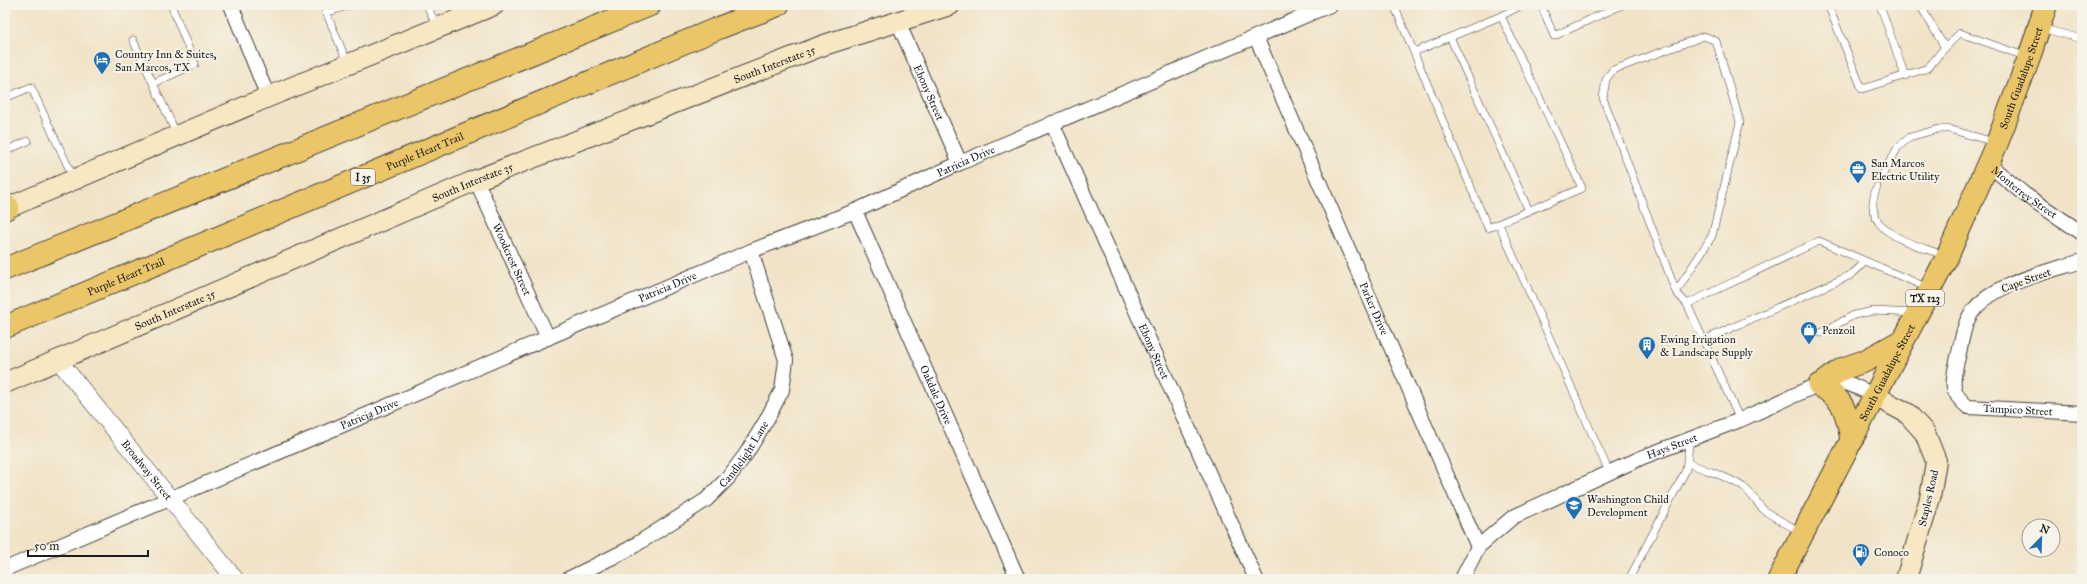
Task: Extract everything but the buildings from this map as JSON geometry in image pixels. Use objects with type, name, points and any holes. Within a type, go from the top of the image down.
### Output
[{"type":"main road","points":[[6,206],[494,5]]},
{"type":"main road","points":[[5,269],[650,5]]},
{"type":"main road","name":"Purple Heart Trail","points":[[5,327],[721,27],[778,5]]},
{"type":"main road","points":[[721,27],[790,5]]},
{"type":"main road","name":"South Interstate 35","points":[[5,383],[476,180],[824,45],[950,5]]},
{"type":"main road","name":"South Guadalupe Street","points":[[1779,579],[1852,441],[1916,313],[1947,257],[1997,143],[2029,58],[2046,5]]},
{"type":"main road","points":[[1852,441],[1843,406],[1835,395],[1822,383],[1842,369],[1865,361],[1903,340]]},
{"type":"main road","name":"Staples Road","points":[[1875,396],[1907,413],[1925,433],[1936,461],[1930,498],[1906,579]]},
{"type":"street","points":[[231,5],[268,97]]},
{"type":"street","name":"Patricia Drive","points":[[5,569],[751,251],[854,211],[1052,123],[1330,5]]},
{"type":"street","name":"Ebony Street","points":[[898,22],[960,163]]},
{"type":"street","name":"Parker Drive","points":[[1256,37],[1478,546]]},
{"type":"street","name":"Ebony Street","points":[[1052,123],[1256,579]]},
{"type":"street","name":"Monterrey Street","points":[[1988,164],[2024,194],[2082,233]]},
{"type":"street","name":"Woodcrest Street","points":[[476,180],[548,338]]},
{"type":"street","name":"Oakdale Drive","points":[[854,211],[1018,579]]},
{"type":"street","name":"Candlelight Lane","points":[[568,579],[629,549],[706,500],[728,478],[746,454],[767,418],[782,390],[786,360],[751,251]]},
{"type":"street","name":"Cape Street","points":[[1957,399],[1952,381],[1968,317],[1983,298],[2003,287],[2082,260]]},
{"type":"street","name":"Broadway Street","points":[[59,361],[235,579]]},
{"type":"street","name":"Hays Street","points":[[1478,546],[1512,517],[1609,472],[1690,438],[1740,420],[1822,383],[1836,380],[1846,382],[1875,396]]},
{"type":"street","name":"Tampico Street","points":[[1957,399],[1968,407],[2082,413]]},
{"type":"street","points":[[1462,579],[1478,546]]},
{"type":"lane","points":[[154,83],[195,64],[171,5]]},
{"type":"lane","points":[[323,5],[348,64]]},
{"type":"lane","points":[[326,13],[350,5]]},
{"type":"lane","points":[[427,5],[438,28]]},
{"type":"lane","points":[[1394,5],[1488,228],[1582,188],[1501,16]]},
{"type":"lane","points":[[1414,52],[1501,16],[1522,5]]},
{"type":"lane","points":[[1541,5],[1554,36],[1622,5]]},
{"type":"lane","points":[[1828,5],[1862,89],[1928,68],[1960,33],[2029,58]]},
{"type":"lane","points":[[1880,5],[1905,76]]},
{"type":"lane","points":[[1920,5],[1945,48]]},
{"type":"lane","points":[[2039,28],[2082,39]]},
{"type":"lane","points":[[1676,292],[1712,236],[1740,122],[1716,41],[1704,36],[1613,70],[1606,79],[1603,98],[1676,292],[1687,304],[1740,420]]},
{"type":"lane","points":[[1450,37],[1529,211]]},
{"type":"lane","points":[[133,40],[177,136]]},
{"type":"lane","points":[[5,98],[31,87],[74,179]]},
{"type":"lane","points":[[1883,174],[1898,147],[1910,137],[1938,130],[1950,129],[1997,143]]},
{"type":"lane","points":[[5,151],[28,141]]},
{"type":"lane","points":[[1877,187],[1872,198],[1874,215],[1886,230],[1897,237],[1947,257]]},
{"type":"lane","points":[[1499,224],[1609,472]]},
{"type":"lane","points":[[1687,304],[1819,241],[1930,289]]},
{"type":"lane","points":[[1704,340],[1851,275],[1861,266],[1863,260]]},
{"type":"lane","points":[[1821,333],[1854,315],[1873,311],[1916,313]]},
{"type":"lane","points":[[1629,579],[1686,470],[1690,438]]},
{"type":"lane","points":[[1687,462],[1706,472],[1721,476],[1743,487],[1753,496],[1763,509],[1804,534]]},
{"type":"place","name":"Country Inn & Suites, San Marcos, TX","points":[[102,75]]},
{"type":"place","name":"San Marcos Electric Utility","points":[[1858,184]]},
{"type":"place","name":"Penzoil","points":[[1809,345]]},
{"type":"place","name":"Ewing Irrigation & Landscape Supply","points":[[1647,360]]},
{"type":"place","name":"Washington Child Development","points":[[1574,520]]},
{"type":"place","name":"Conoco","points":[[1861,567]]}]
